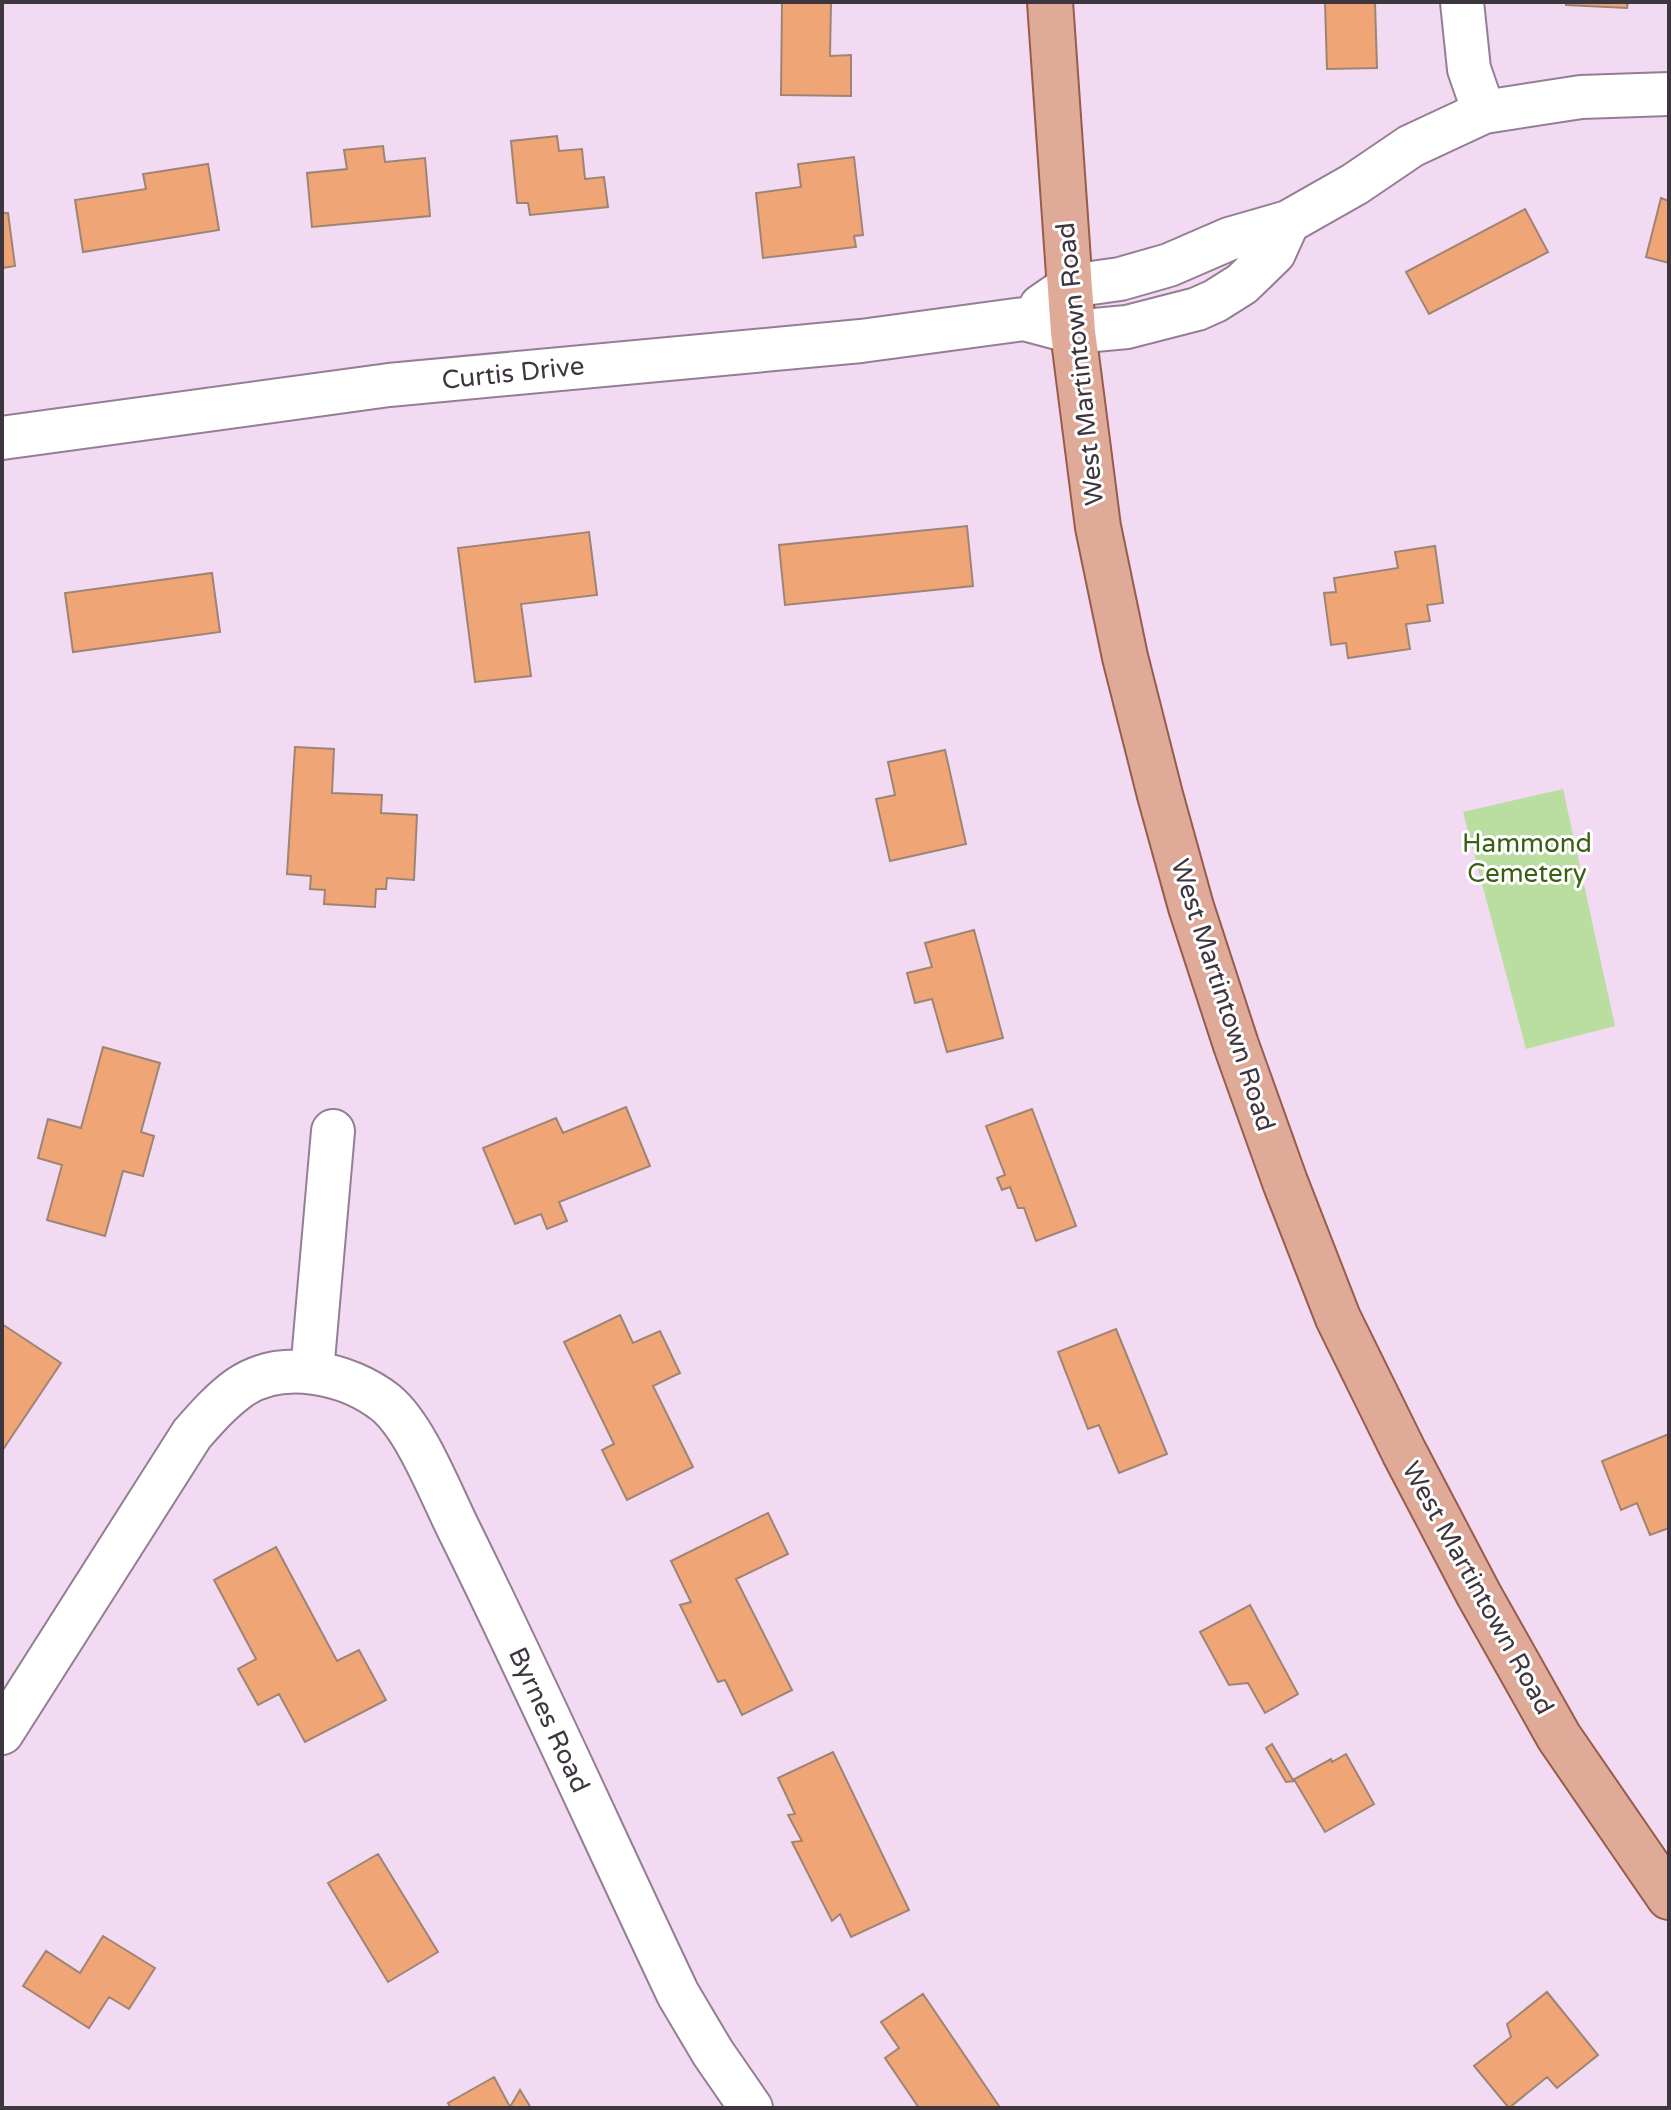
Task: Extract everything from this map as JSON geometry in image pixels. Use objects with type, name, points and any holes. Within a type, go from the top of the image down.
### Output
[{"type":"main road","name":"West Martintown Road","points":[[1050,2],[1073,332],[1098,527],[1129,673],[1191,907],[1236,1045],[1338,1318],[1404,1452],[1479,1595],[1559,1737],[1669,1897]]},
{"type":"street","points":[[1462,2],[1469,69],[1484,112]]},
{"type":"street","points":[[1070,286],[1120,279],[1169,265],[1229,239],[1288,222],[1355,184],[1411,146],[1484,112],[1581,97],[1669,94]]},
{"type":"street","points":[[1073,332],[1156,321],[1215,301],[1242,284],[1274,253],[1288,222]]},
{"type":"street","name":"Curtis Drive","points":[[1024,319],[1070,286]]},
{"type":"street","name":"Curtis Drive","points":[[2,438],[389,385],[861,341],[1024,319],[1073,332]]},
{"type":"street","points":[[312,1372],[333,1131]]},
{"type":"street","name":"Byrnes Road","points":[[2,1733],[192,1434],[214,1409],[242,1386],[283,1373],[312,1372],[339,1377],[365,1389],[389,1405],[408,1427],[678,1994],[751,2108]]},
{"type":"green space","name":"Hammond Cemetery","points":[[1563,789],[1615,1026],[1526,1049],[1463,812]]},
{"type":"building","points":[[782,2],[831,2],[830,56],[851,55],[851,96],[781,95]]},
{"type":"building","points":[[1325,2],[1375,2],[1377,68],[1327,69]]},
{"type":"building","points":[[1566,2],[1628,2],[1627,8],[1566,5]]},
{"type":"building","points":[[557,136],[559,151],[582,149],[585,179],[604,177],[608,207],[530,215],[528,203],[517,203],[511,141]]},
{"type":"building","points":[[383,146],[385,162],[425,158],[430,216],[312,227],[307,173],[347,169],[344,150]]},
{"type":"building","points":[[854,157],[863,235],[854,236],[856,247],[763,258],[756,193],[801,187],[798,164]]},
{"type":"building","points":[[208,164],[219,230],[83,252],[75,200],[146,189],[143,174]]},
{"type":"building","points":[[1661,198],[1669,201],[1669,263],[1646,257]]},
{"type":"building","points":[[1525,209],[1548,252],[1429,314],[1406,272]]},
{"type":"building","points":[[2,213],[8,213],[15,266],[2,268]]},
{"type":"building","points":[[967,526],[973,586],[785,605],[779,545]]},
{"type":"building","points":[[589,532],[597,595],[521,604],[531,676],[475,682],[458,548]]},
{"type":"building","points":[[1435,546],[1443,603],[1427,605],[1430,621],[1406,624],[1410,649],[1348,658],[1346,643],[1331,645],[1324,593],[1336,592],[1334,578],[1398,568],[1395,552]]},
{"type":"building","points":[[212,573],[220,632],[73,652],[65,593]]},
{"type":"building","points":[[295,747],[334,749],[332,793],[382,795],[381,813],[417,815],[414,880],[387,878],[386,889],[376,889],[375,907],[324,904],[325,890],[310,889],[311,876],[287,874]]},
{"type":"building","points":[[945,750],[966,844],[890,861],[876,799],[895,795],[888,762]]},
{"type":"building","points":[[974,930],[1003,1038],[947,1052],[932,999],[915,1003],[907,973],[932,967],[925,943]]},
{"type":"building","points":[[103,1047],[160,1063],[141,1132],[154,1136],[143,1176],[123,1171],[105,1236],[47,1220],[62,1165],[38,1158],[48,1119],[81,1128]]},
{"type":"building","points":[[626,1107],[650,1166],[559,1202],[567,1221],[547,1229],[541,1214],[515,1224],[483,1148],[556,1118],[563,1133]]},
{"type":"building","points":[[1032,1109],[1076,1226],[1036,1241],[1024,1208],[1018,1208],[1010,1187],[1002,1190],[997,1178],[1005,1175],[986,1126]]},
{"type":"building","points":[[620,1315],[633,1343],[660,1331],[680,1373],[653,1386],[693,1467],[627,1500],[602,1450],[614,1444],[564,1342]]},
{"type":"building","points":[[2,1324],[61,1363],[2,1451]]},
{"type":"building","points":[[1116,1329],[1167,1454],[1119,1473],[1099,1425],[1088,1429],[1058,1352]]},
{"type":"building","points":[[1669,1434],[1669,1528],[1650,1535],[1637,1503],[1621,1510],[1602,1461]]},
{"type":"building","points":[[768,1513],[788,1554],[736,1579],[792,1690],[742,1715],[725,1680],[718,1682],[680,1605],[691,1602],[671,1561]]},
{"type":"building","points":[[276,1547],[337,1661],[359,1650],[386,1700],[305,1742],[279,1694],[258,1705],[238,1669],[256,1659],[214,1580]]},
{"type":"building","points":[[1250,1605],[1298,1694],[1265,1713],[1248,1683],[1229,1685],[1200,1632]]},
{"type":"building","points":[[1272,1744],[1293,1780],[1346,1754],[1374,1804],[1325,1832],[1295,1781],[1286,1782],[1266,1748]]},
{"type":"building","points":[[833,1752],[909,1910],[851,1937],[840,1914],[832,1921],[792,1842],[802,1841],[788,1815],[795,1814],[778,1778]]},
{"type":"building","points":[[378,1854],[438,1952],[388,1982],[328,1883]]},
{"type":"building","points":[[103,1936],[155,1968],[129,2009],[109,1997],[89,2028],[23,1986],[46,1951],[80,1973]]},
{"type":"building","points":[[1547,1992],[1598,2055],[1557,2088],[1547,2077],[1509,2108],[1474,2066],[1511,2037],[1507,2024]]},
{"type":"building","points":[[923,1994],[999,2106],[919,2108],[885,2058],[899,2048],[881,2022]]},
{"type":"building","points":[[494,2077],[510,2107],[520,2090],[531,2108],[451,2108],[448,2103]]}]
